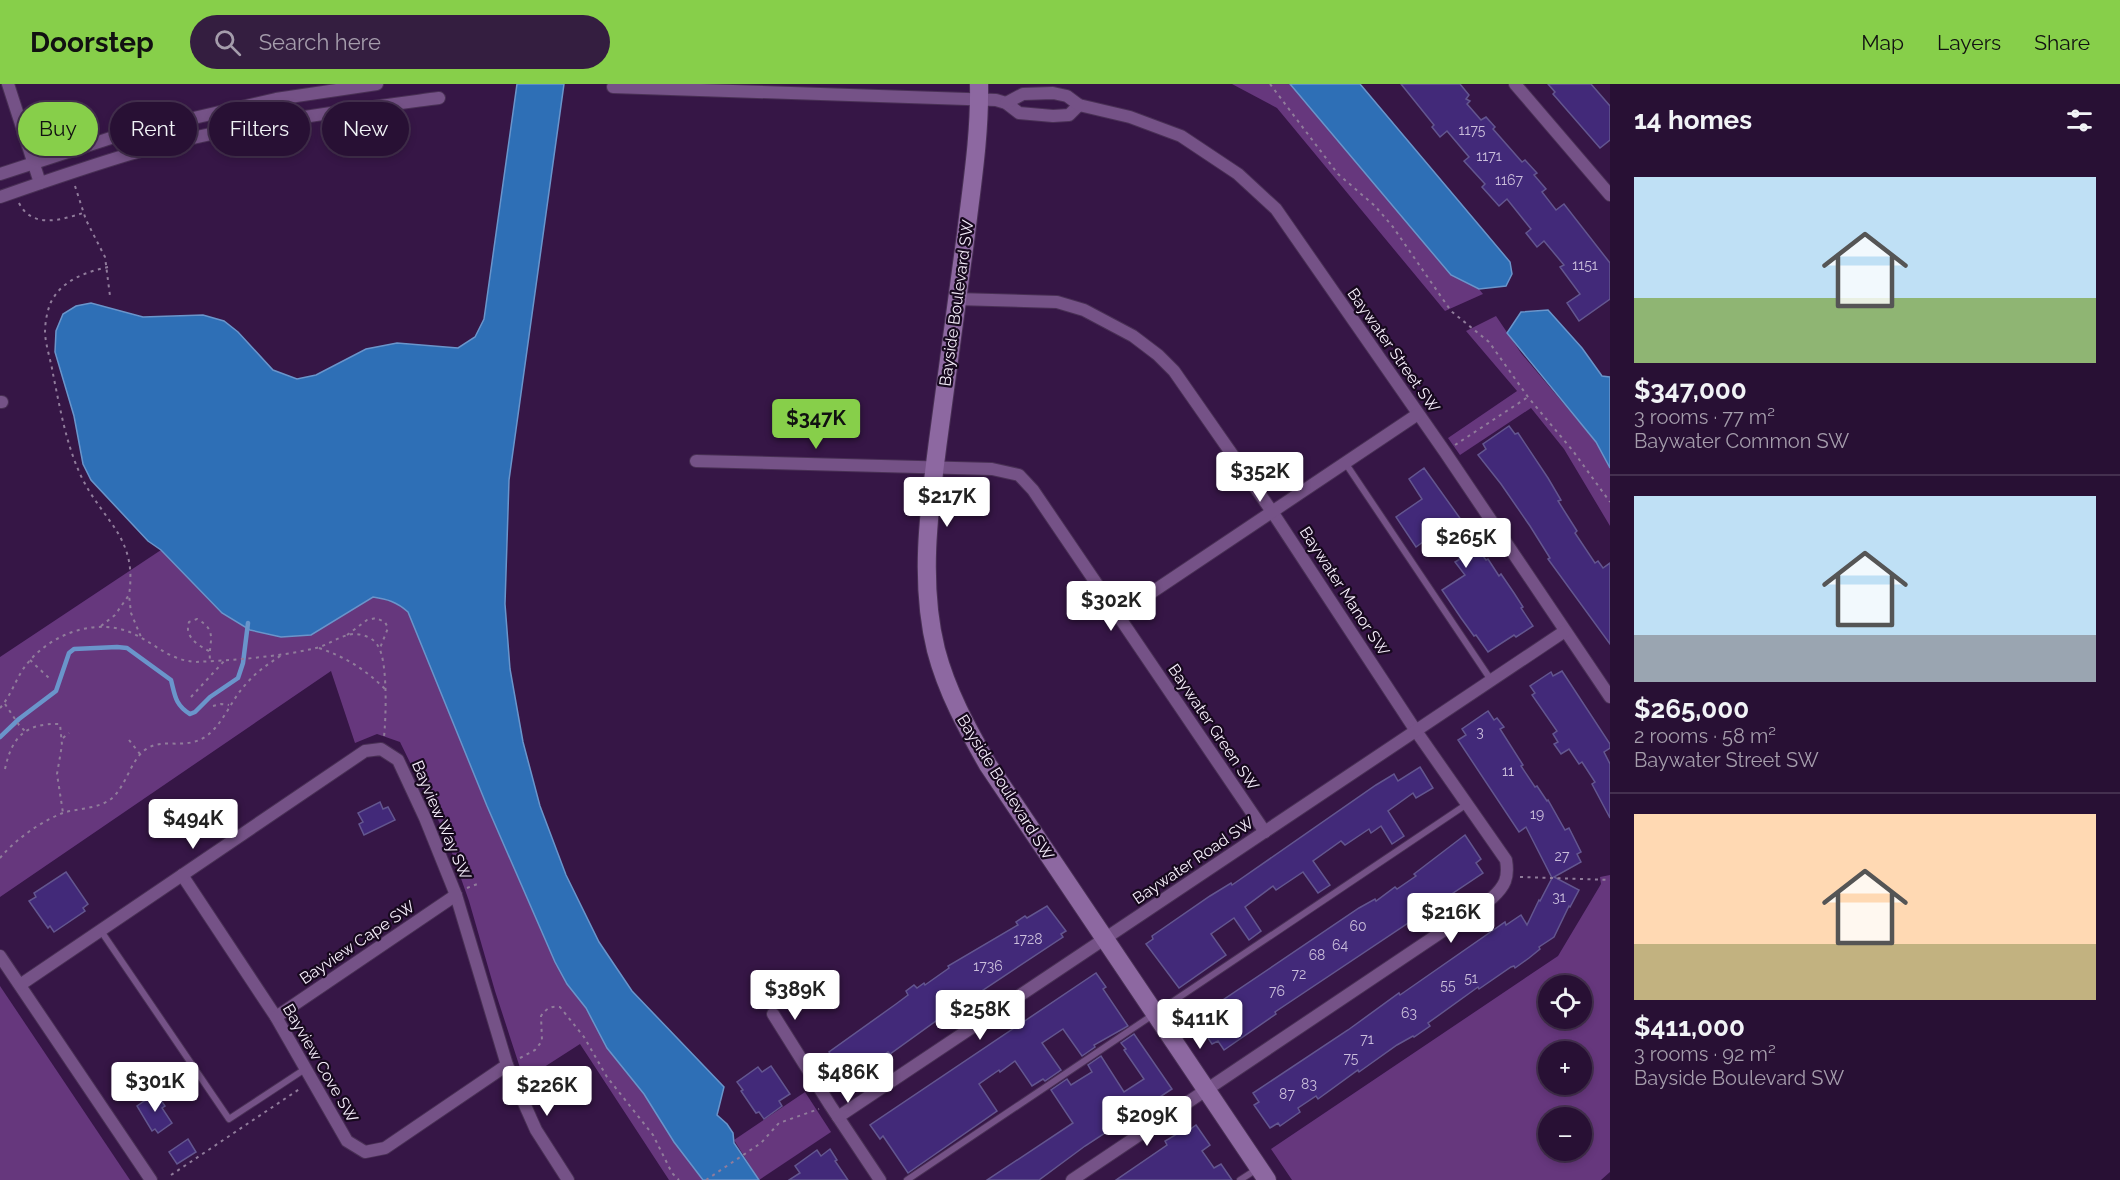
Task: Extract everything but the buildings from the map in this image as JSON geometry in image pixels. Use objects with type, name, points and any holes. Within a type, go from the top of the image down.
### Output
[{"type":"street","points":[[8,84],[40,183]]},
{"type":"street","points":[[0,174],[120,135],[276,99],[377,84]]},
{"type":"street","points":[[1515,84],[1610,195]]},
{"type":"street","name":"Baywater Street SW","points":[[613,87],[979,92],[1006,103],[1019,113],[1053,116],[1069,115],[1079,105]]},
{"type":"street","name":"Bayside Boulevard SW","points":[[979,92],[974,167],[934,468],[926,558],[928,605],[936,649],[949,692],[988,765],[1263,1174]]},
{"type":"street","name":"Baywater Street SW","points":[[1006,103],[1023,94],[1053,93],[1067,96],[1079,105],[1130,117],[1181,136],[1238,174],[1276,209],[1445,452],[1610,697]]},
{"type":"street","points":[[0,197],[131,154],[210,135],[334,112],[439,98]]},
{"type":"street","name":"Baywater Manor SW","points":[[957,299],[1057,303],[1084,310],[1133,336],[1174,370],[1273,513],[1416,731],[1506,860],[1508,877]]},
{"type":"street","points":[[1118,615],[1418,414]]},
{"type":"street","name":"Baywater Green SW","points":[[696,461],[992,469],[1018,475],[1033,490],[1265,832]]},
{"type":"street","name":"Baywater Road SW","points":[[838,1118],[1565,631]]},
{"type":"street","points":[[20,986],[364,751],[381,749]]},
{"type":"street","name":"Bayview Way SW","points":[[381,749],[398,760],[461,891],[507,1065],[536,1130],[568,1180]]},
{"type":"street","name":"Bayview Cove SW","points":[[182,875],[276,1017],[347,1141],[365,1152],[385,1148],[507,1065]]},
{"type":"street","points":[[1072,1180],[1492,898],[1501,890],[1508,877]]},
{"type":"street","name":"Bayview Cape SW","points":[[276,1017],[461,891]]},
{"type":"street","points":[[0,956],[151,1180]]},
{"type":"street","points":[[773,1014],[880,1180]]},
{"type":"lane","points":[[1346,464],[1491,680]]},
{"type":"lane","points":[[907,1180],[1467,804]]},
{"type":"lane","points":[[100,930],[229,1119],[305,1069]]},
{"type":"lane","points":[[1240,1180],[1263,1174]]},
{"type":"path","points":[[1270,84],[1325,159],[1338,174],[1375,206],[1393,227],[1451,311],[1489,342],[1528,397],[1573,451],[1610,502]]},
{"type":"path","points":[[68,174],[108,267],[110,296]]},
{"type":"path","points":[[15,192],[22,209],[39,219],[52,222],[83,213]]},
{"type":"path","points":[[108,267],[80,275],[56,293],[46,318],[45,334],[64,426],[80,474],[88,491],[124,543],[132,575],[129,595],[130,613],[141,638]]},
{"type":"path","points":[[1445,452],[1528,397]]},
{"type":"path","points":[[99,627],[116,615],[129,595]]},
{"type":"path","points":[[0,708],[30,660],[52,640],[72,631],[99,627],[118,629],[141,638],[169,656],[184,661],[210,662],[318,648],[347,635],[367,620],[376,618],[385,622],[388,628],[380,648]]},
{"type":"path","points":[[209,651],[189,636],[187,628],[189,622],[197,620],[206,624],[210,631],[212,640],[209,651],[210,662]]},
{"type":"path","points":[[347,635],[358,634],[369,638],[380,648],[385,688],[385,723],[381,749]]},
{"type":"path","points":[[318,648],[338,654],[356,664],[385,688]]},
{"type":"path","points":[[0,858],[34,829],[63,813],[109,801],[126,781],[140,754],[148,747],[184,745],[207,736],[246,683],[283,654]]},
{"type":"path","points":[[191,697],[226,659]]},
{"type":"path","points":[[30,660],[51,680]]},
{"type":"path","points":[[5,703],[19,725],[25,730]]},
{"type":"path","points":[[213,706],[229,705]]},
{"type":"path","points":[[5,769],[13,745],[25,730],[45,724],[60,724],[63,738],[57,774],[63,813]]},
{"type":"path","points":[[63,738],[69,733]]},
{"type":"path","points":[[129,740],[140,754]]},
{"type":"path","points":[[1508,877],[1610,880]]},
{"type":"path","points":[[461,891],[480,882]]},
{"type":"path","points":[[507,1065],[535,1050],[542,1041],[541,1016],[546,1009],[552,1006],[560,1007],[584,1037],[607,1077],[654,1136],[672,1173],[679,1180]]},
{"type":"path","points":[[171,1175],[311,1081]]},
{"type":"path","points":[[706,1180],[761,1143],[779,1123],[830,1105]]},
{"type":"shaded area","points":[[1232,84],[1290,84],[1451,275],[1479,289],[1483,294],[1445,311],[1277,108]]},
{"type":"shaded area","points":[[1496,316],[1521,353],[1596,442],[1610,468],[1610,526],[1564,449],[1531,408],[1460,455],[1448,438],[1517,391],[1466,331]]},
{"type":"shaded area","points":[[161,550],[222,613],[281,637],[311,635],[373,597],[392,602],[408,612],[487,806],[555,962],[567,984],[586,1008],[607,1048],[644,1094],[674,1142],[703,1180],[669,1180],[580,1044],[524,1080],[469,901],[446,836],[400,742],[377,734],[355,743],[331,671],[0,897],[0,657]]},
{"type":"shaded area","points":[[1610,875],[1610,1172],[1601,1180],[1292,1180],[1271,1149],[1558,956],[1601,884],[1600,877]]},
{"type":"shaded area","points":[[0,986],[130,1180],[0,1180]]},
{"type":"shaded area","points":[[805,1092],[831,1132],[759,1180],[734,1140]]},
{"type":"water","points":[[517,84],[564,84],[509,480],[505,604],[510,669],[523,742],[540,806],[566,875],[599,942],[632,991],[724,1087],[717,1115],[733,1133],[734,1143],[759,1180],[703,1180],[674,1142],[644,1094],[607,1048],[586,1008],[567,984],[555,962],[487,806],[408,612],[392,602],[373,597],[311,635],[281,637],[250,630],[222,613],[161,550],[148,541],[91,480],[83,464],[74,416],[55,352],[56,331],[63,314],[76,306],[91,303],[143,317],[203,315],[224,321],[238,332],[273,370],[297,379],[316,375],[366,349],[397,343],[458,348],[475,337],[484,319]]},
{"type":"water","points":[[1290,84],[1360,84],[1510,262],[1512,274],[1506,286],[1479,289],[1451,275]]},
{"type":"water","points":[[1548,310],[1582,348],[1602,376],[1610,377],[1610,468],[1596,442],[1507,333],[1521,312]]},
{"type":"waterway","points":[[0,737],[19,719],[56,691],[69,653],[74,649],[127,648],[171,680],[176,699],[181,707],[190,714],[195,712],[210,697],[238,678],[243,663],[248,623]]}]
